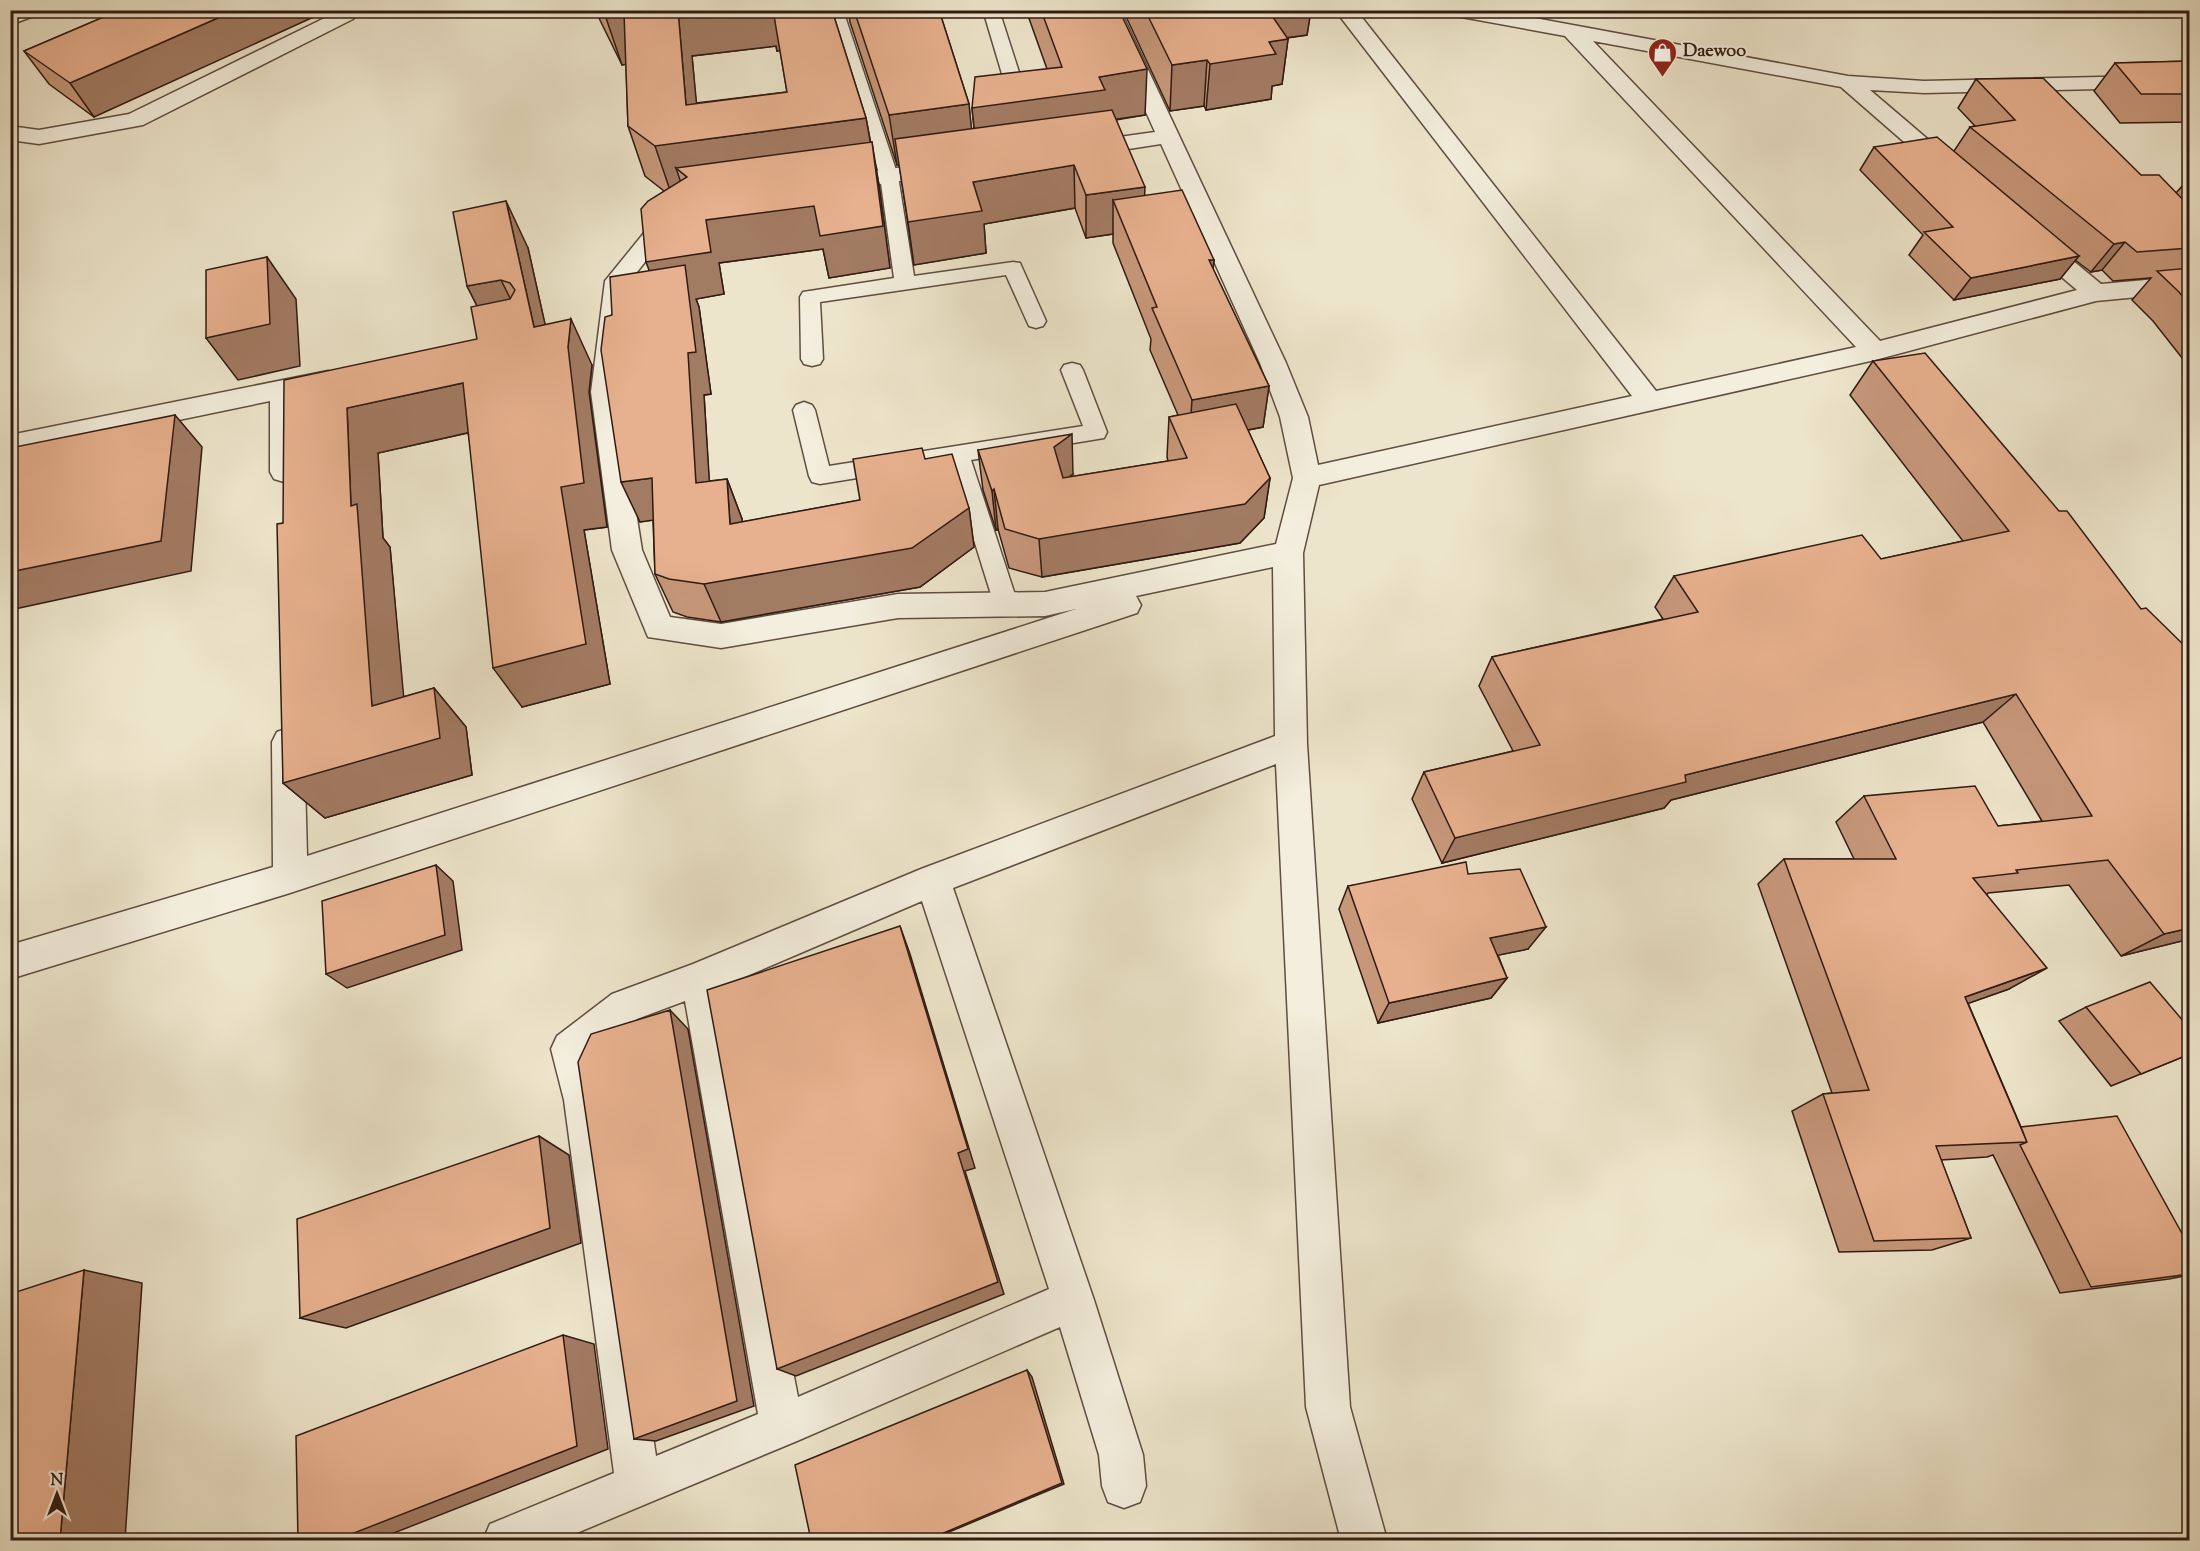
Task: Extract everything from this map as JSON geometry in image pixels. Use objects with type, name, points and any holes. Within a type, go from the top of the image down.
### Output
[{"type":"street","points":[[10,20],[32,10]]},
{"type":"street","points":[[1110,10],[1273,363],[1294,417],[1307,478],[1288,553],[1291,744],[1328,1407],[1364,1540]]},
{"type":"street","points":[[1345,10],[1650,401]]},
{"type":"street","points":[[1456,10],[1575,34],[1848,82],[1924,87],[2190,81]]},
{"type":"street","points":[[10,133],[39,137],[135,120],[346,15]]},
{"type":"street","points":[[1575,34],[1875,351]]},
{"type":"street","points":[[1848,82],[1963,180]]},
{"type":"street","points":[[2041,86],[2057,102]]},
{"type":"street","points":[[1065,151],[1170,136]]},
{"type":"street","points":[[808,187],[971,165]]},
{"type":"street","points":[[692,202],[681,203],[616,281],[604,392],[627,549],[659,628],[721,636],[898,606],[1045,604],[1288,553]]},
{"type":"street","points":[[2016,225],[2096,293]]},
{"type":"street","points":[[1307,478],[1875,351],[2096,293],[2190,284]]},
{"type":"street","points":[[10,445],[283,390],[351,374]]},
{"type":"street","points":[[283,390],[284,496]]},
{"type":"street","points":[[10,962],[290,877],[1288,553]]},
{"type":"street","points":[[288,711],[290,877]]},
{"type":"street","points":[[638,1484],[583,1100],[570,1049],[625,1006],[699,979],[933,880],[1291,744]]},
{"type":"street","points":[[933,880],[1074,1300],[1121,1455],[1124,1486]]},
{"type":"street","points":[[699,979],[782,1426]]},
{"type":"street","points":[[506,1540],[782,1426],[1074,1300]]},
{"type":"lane","points":[[991,10],[1017,94]]},
{"type":"lane","points":[[858,14],[836,13],[889,176],[905,282]]},
{"type":"lane","points":[[812,359],[810,297],[1013,268],[1036,321]]},
{"type":"lane","points":[[804,410],[820,476],[1096,432],[1072,370]]},
{"type":"lane","points":[[958,454],[1006,604]]},
{"type":"building","points":[[120,10],[236,10],[70,83],[24,51]]},
{"type":"building","points":[[603,10],[678,10],[686,105],[787,92],[773,10],[832,10],[866,118],[655,146],[628,126],[624,13],[605,15]]},
{"type":"building","points":[[854,10],[939,10],[969,104],[889,115]]},
{"type":"building","points":[[1041,10],[1119,10],[1147,69],[1099,77],[1105,90],[972,108],[975,77],[1062,67]]},
{"type":"building","points":[[1145,10],[1268,10],[1288,39],[1269,42],[1276,54],[1210,64],[1207,60],[1172,65]]},
{"type":"building","points":[[2190,61],[2190,94],[2141,94],[2115,63]]},
{"type":"building","points":[[2043,78],[2141,175],[2159,175],[2190,207],[2190,248],[2137,252],[2125,242],[2114,244],[1970,127],[2015,120],[1976,79]]},
{"type":"building","points":[[1112,110],[1145,187],[1086,195],[1074,165],[973,182],[982,211],[908,222],[895,139]]},
{"type":"building","points":[[1937,137],[2079,256],[1971,278],[1924,232],[1953,227],[1874,147]]},
{"type":"building","points":[[872,142],[883,226],[820,236],[814,206],[706,220],[711,252],[646,262],[641,209],[648,201],[687,177],[676,168]]},
{"type":"building","points":[[1182,190],[1214,260],[1209,260],[1269,386],[1192,400],[1152,308],[1157,307],[1113,200]]},
{"type":"building","points":[[506,201],[534,327],[571,319],[568,347],[584,483],[561,487],[586,644],[493,668],[463,383],[347,408],[351,506],[357,504],[372,706],[434,688],[440,738],[283,783],[277,524],[283,523],[284,380],[477,339],[471,307],[510,299],[515,290],[510,283],[501,280],[467,286],[453,212]]},
{"type":"building","points":[[267,257],[270,324],[206,338],[206,270]]},
{"type":"building","points":[[685,265],[696,352],[688,353],[696,483],[727,479],[730,524],[860,500],[853,459],[922,448],[925,459],[952,454],[969,508],[912,548],[704,584],[669,579],[655,574],[652,478],[621,482],[601,350],[605,317],[612,315],[610,277]]},
{"type":"building","points":[[2190,268],[2190,306],[2157,271]]},
{"type":"building","points":[[1925,353],[2059,511],[2067,511],[2141,609],[2146,608],[2190,651],[2190,928],[2164,934],[2108,860],[2016,870],[2018,873],[1973,878],[2047,968],[1965,997],[2027,1142],[1936,1146],[1971,1238],[1874,1241],[1823,1094],[1869,1090],[1784,859],[1896,859],[1864,796],[1975,786],[1998,826],[2092,816],[2016,694],[1685,775],[1686,782],[1455,838],[1424,772],[1540,745],[1492,657],[1698,612],[1674,576],[1862,535],[1881,559],[2009,531],[1873,361]]},
{"type":"building","points":[[1236,404],[1270,478],[1245,504],[1039,539],[1005,529],[994,489],[992,491],[978,450],[1072,434],[1054,447],[1063,478],[1187,458],[1169,417]]},
{"type":"building","points":[[175,415],[161,541],[10,572],[10,448]]},
{"type":"building","points":[[1466,862],[1468,874],[1520,869],[1546,927],[1490,938],[1507,978],[1389,1003],[1348,886]]},
{"type":"building","points":[[436,865],[445,935],[326,974],[322,901]]},
{"type":"building","points":[[900,926],[968,1149],[958,1153],[998,1282],[777,1369],[707,990]]},
{"type":"building","points":[[2150,982],[2190,1029],[2190,1054],[2141,1074],[2086,1007]]},
{"type":"building","points":[[670,1010],[737,1401],[634,1439],[578,1062],[591,1034]]},
{"type":"building","points":[[2117,1116],[2190,1248],[2190,1274],[2091,1287],[2020,1145],[2027,1142],[2021,1127]]},
{"type":"building","points":[[539,1136],[550,1228],[300,1318],[297,1219]]},
{"type":"building","points":[[84,1270],[60,1540],[10,1540],[10,1294]]},
{"type":"building","points":[[563,1335],[577,1446],[336,1540],[298,1540],[296,1436]]},
{"type":"building","points":[[1027,1370],[1062,1483],[927,1540],[811,1540],[795,1465]]},
{"type":"place","name":"Daewoo","points":[[1662,78]]}]
